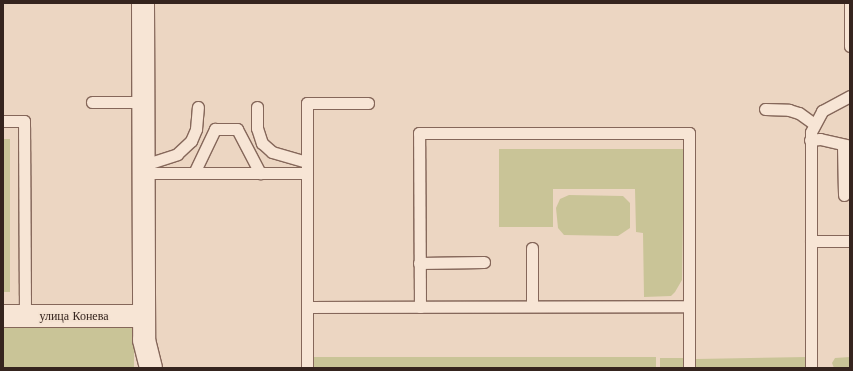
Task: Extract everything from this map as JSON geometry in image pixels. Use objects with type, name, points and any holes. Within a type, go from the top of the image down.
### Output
[{"type":"street","points":[[143,3],[144,340],[151,368]]},
{"type":"street","name":"улица Конева","points":[[3,316],[144,316]]},
{"type":"lane","points":[[850,3],[850,46]]},
{"type":"lane","points":[[811,368],[810,140],[814,124],[822,111],[850,96]]},
{"type":"lane","points":[[92,102],[144,102]]},
{"type":"lane","points":[[307,368],[307,103],[368,103]]},
{"type":"lane","points":[[144,169],[178,154],[190,141],[196,129],[198,107]]},
{"type":"lane","points":[[257,107],[257,128],[262,142],[272,152],[307,168]]},
{"type":"lane","points":[[765,109],[789,110],[799,113],[814,124]]},
{"type":"lane","points":[[3,122],[24,122],[25,316]]},
{"type":"lane","points":[[194,173],[214,129],[236,129],[260,173]]},
{"type":"lane","points":[[420,307],[419,133],[688,133],[689,368]]},
{"type":"lane","points":[[810,140],[820,139],[847,146],[844,195]]},
{"type":"lane","points":[[144,169],[194,173],[260,173],[307,168]]},
{"type":"lane","points":[[811,241],[850,241]]},
{"type":"lane","points":[[532,248],[532,306]]},
{"type":"lane","points":[[419,263],[484,262]]},
{"type":"lane","points":[[307,307],[689,306]]},
{"type":"shaded area","points":[[3,139],[10,139],[10,292],[3,292]]},
{"type":"shaded area","points":[[499,149],[684,149],[682,280],[675,292],[671,296],[644,297],[643,233],[636,232],[635,189],[553,189],[553,227],[499,227]]},
{"type":"shaded area","points":[[569,195],[623,196],[630,203],[630,228],[618,236],[564,235],[558,228],[556,208],[560,199]]},
{"type":"shaded area","points":[[3,327],[134,327],[134,368],[3,368]]},
{"type":"shaded area","points":[[314,357],[656,357],[656,368],[314,368]]},
{"type":"shaded area","points":[[807,357],[808,368],[696,368],[696,359]]},
{"type":"shaded area","points":[[850,357],[850,368],[834,368],[832,363],[835,358]]},
{"type":"shaded area","points":[[660,358],[685,358],[685,368],[660,368]]}]
